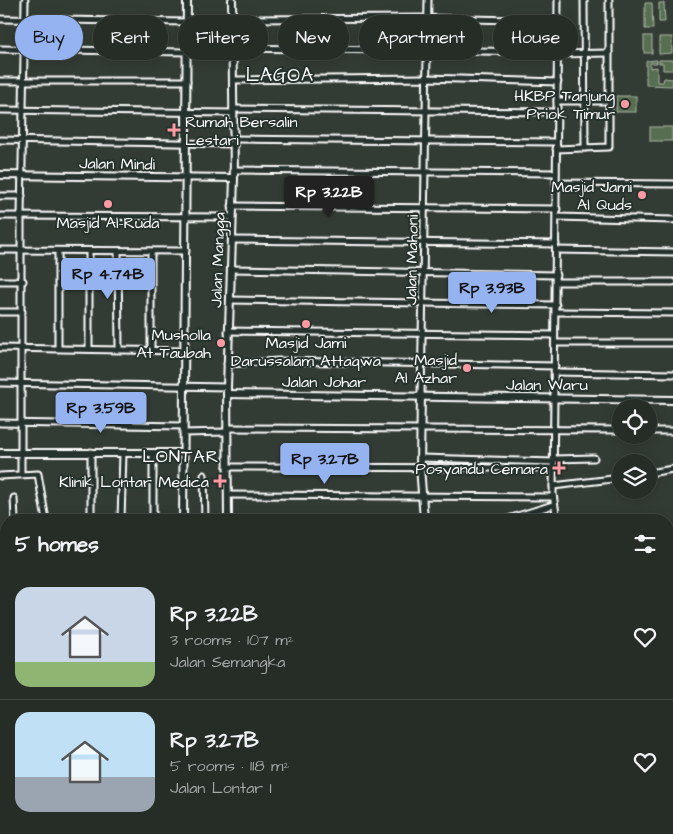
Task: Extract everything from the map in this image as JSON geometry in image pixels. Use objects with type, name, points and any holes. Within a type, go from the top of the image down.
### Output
[{"type":"street","points":[[25,0],[25,15]]},
{"type":"street","points":[[186,0],[187,15]]},
{"type":"street","name":"Jalan Mangga","points":[[232,0],[232,15]]},
{"type":"street","name":"Jalan Mahoni","points":[[428,0],[428,15]]},
{"type":"street","points":[[558,0],[558,15]]},
{"type":"street","points":[[584,0],[585,148]]},
{"type":"street","points":[[556,148],[609,147],[609,0]]},
{"type":"street","points":[[268,19],[359,18]]},
{"type":"street","points":[[0,19],[15,19]]},
{"type":"street","points":[[83,20],[178,22]]},
{"type":"street","points":[[268,48],[359,49]]},
{"type":"street","points":[[0,49],[15,49]]},
{"type":"street","points":[[83,50],[178,52]]},
{"type":"street","points":[[578,53],[609,53]]},
{"type":"street","points":[[21,474],[24,60]]},
{"type":"street","points":[[183,514],[187,60]]},
{"type":"street","name":"Jalan Mangga","points":[[228,514],[227,364],[234,178],[233,60]]},
{"type":"street","name":"Jalan Mahoni","points":[[424,514],[420,466],[428,60]]},
{"type":"street","points":[[555,514],[553,505],[553,486],[554,335],[558,311],[556,305],[558,282],[556,275],[557,60]]},
{"type":"street","points":[[233,80],[427,78],[558,82]]},
{"type":"street","points":[[0,81],[187,81]]},
{"type":"street","points":[[557,101],[608,101]]},
{"type":"street","points":[[0,110],[187,113],[233,111],[556,112]]},
{"type":"street","points":[[0,140],[187,144],[233,141],[556,142]]},
{"type":"street","points":[[233,170],[556,173]]},
{"type":"street","name":"Jalan Mindi","points":[[0,175],[187,179],[234,178]]},
{"type":"street","points":[[556,183],[673,184]]},
{"type":"street","points":[[0,196],[22,196]]},
{"type":"street","points":[[232,206],[556,209]]},
{"type":"street","points":[[0,216],[232,217]]},
{"type":"street","points":[[557,217],[673,220]]},
{"type":"street","points":[[232,240],[673,252]]},
{"type":"street","points":[[0,250],[186,251]]},
{"type":"street","points":[[58,251],[58,348]]},
{"type":"street","points":[[89,251],[89,348]]},
{"type":"street","points":[[118,251],[119,349]]},
{"type":"street","points":[[151,252],[151,349]]},
{"type":"street","points":[[231,269],[556,275]]},
{"type":"street","points":[[0,281],[23,281]]},
{"type":"street","points":[[558,282],[673,282]]},
{"type":"street","points":[[230,300],[556,305]]},
{"type":"street","points":[[558,311],[673,313]]},
{"type":"street","points":[[0,312],[22,312]]},
{"type":"street","points":[[228,331],[554,335]]},
{"type":"street","points":[[555,342],[673,343]]},
{"type":"street","points":[[0,348],[184,351]]},
{"type":"street","points":[[227,364],[279,361],[555,366]]},
{"type":"street","points":[[555,372],[673,374]]},
{"type":"street","points":[[0,383],[227,386]]},
{"type":"street","name":"Jalan Johar","points":[[227,394],[421,396]]},
{"type":"street","name":"Jalan Waru","points":[[421,396],[673,400]]},
{"type":"street","points":[[0,423],[183,430],[421,428],[612,430]]},
{"type":"street","points":[[657,431],[673,431]]},
{"type":"street","points":[[91,452],[91,514]]},
{"type":"street","points":[[0,453],[183,453]]},
{"type":"street","points":[[121,514],[123,453]]},
{"type":"street","points":[[152,514],[153,453]]},
{"type":"street","points":[[421,458],[554,463]]},
{"type":"street","points":[[227,467],[554,463],[594,458]]},
{"type":"street","points":[[657,472],[673,469]]},
{"type":"street","points":[[0,476],[38,474],[45,514]]},
{"type":"street","points":[[204,475],[205,514]]},
{"type":"street","points":[[553,486],[612,479]]},
{"type":"street","points":[[228,495],[553,497]]},
{"type":"street","points":[[14,498],[15,514]]},
{"type":"street","points":[[524,514],[553,505]]},
{"type":"green space","points":[[645,3],[652,3],[653,29],[645,29]]},
{"type":"green space","points":[[659,3],[664,3],[665,22],[659,22]]},
{"type":"green space","points":[[644,36],[652,36],[652,53],[644,53]]},
{"type":"green space","points":[[659,37],[672,37],[672,53],[659,54]]},
{"type":"green space","points":[[657,60],[657,63],[650,63],[650,68],[657,67],[657,82],[663,82],[664,78],[673,79],[673,86],[646,85],[646,61]]},
{"type":"green space","points":[[659,60],[673,60],[673,70],[663,70],[663,63],[659,63]]},
{"type":"green space","points":[[616,96],[636,96],[636,112],[616,112]]},
{"type":"green space","points":[[650,127],[672,127],[672,141],[650,141]]},
{"type":"place","name":"HKBP Tanjung Priok Timur","points":[[625,104]]},
{"type":"place","name":"Rumah Bersalin Lestari","points":[[174,130]]},
{"type":"place","name":"Masjid Jami Al Quds","points":[[642,195]]},
{"type":"place","name":"Masjid Al-Ruda","points":[[108,204]]},
{"type":"place","name":"Masjid Jami Darussalam Attaqwa","points":[[306,324]]},
{"type":"place","name":"Musholla At Taubah","points":[[221,343]]},
{"type":"place","name":"Masjid Al Azhar","points":[[467,368]]},
{"type":"place","name":"Posyandu Cemara","points":[[559,468]]},
{"type":"place","name":"Klinik Lontar Medica","points":[[220,481]]},
{"type":"district","name":"LAGOA","points":[[280,74]]},
{"type":"district","name":"LONTAR","points":[[181,456]]}]
